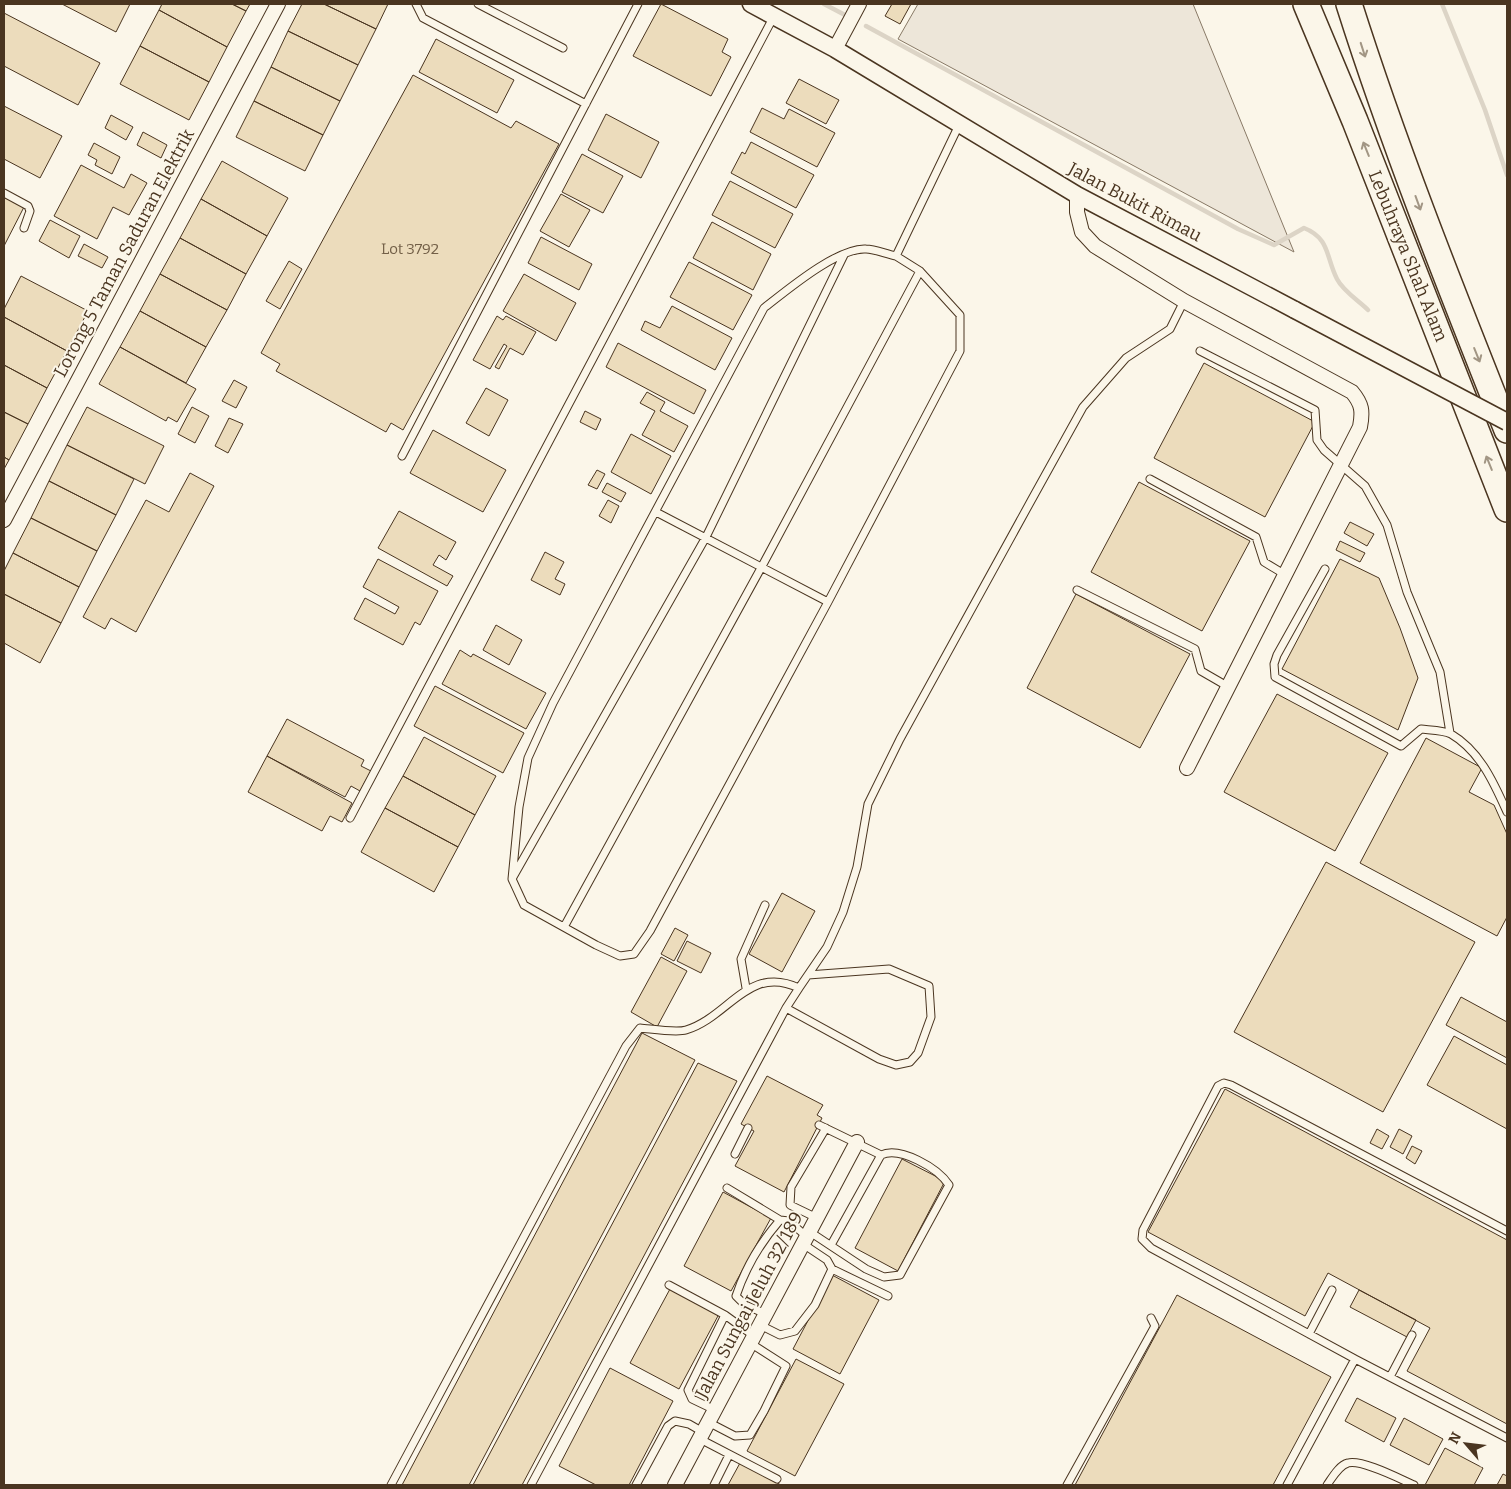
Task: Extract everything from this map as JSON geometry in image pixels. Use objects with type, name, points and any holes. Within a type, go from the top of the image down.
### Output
[{"type":"highway","name":"Lebuhraya Shah Alam","points":[[1306,4],[1358,130],[1507,508]]},
{"type":"highway","name":"Lebuhraya Shah Alam","points":[[1348,4],[1387,121],[1434,247],[1507,430]]},
{"type":"street","name":"Lorong 5 Taman Saduran Elektrik","points":[[4,520],[278,4]]},
{"type":"street","name":"Jalan Bukit Rimau","points":[[751,4],[835,49],[1077,194],[1507,422]]},
{"type":"street","points":[[835,49],[859,4]]},
{"type":"street","points":[[1077,194],[1077,212],[1082,232],[1095,246],[1184,301],[1352,392],[1361,403],[1362,416],[1360,427],[1186,768]]},
{"type":"street","name":"Jalan Sungai Jeluh 32/189","points":[[675,1485],[857,1142]]},
{"type":"lane","points":[[416,4],[422,18],[586,104]]},
{"type":"lane","points":[[478,4],[563,48]]},
{"type":"lane","points":[[402,456],[638,4]]},
{"type":"lane","points":[[350,818],[774,16]]},
{"type":"lane","points":[[896,256],[959,125]]},
{"type":"lane","points":[[4,193],[28,206],[30,212],[24,228]]},
{"type":"lane","points":[[865,249],[896,256],[920,272],[960,315],[960,351],[828,602],[650,931],[634,954],[620,956],[524,905],[512,879],[519,807],[528,758],[553,703],[764,308],[813,271],[844,255],[865,249]]},
{"type":"lane","points":[[512,879],[706,537],[844,255]]},
{"type":"lane","points":[[564,927],[762,568],[920,272]]},
{"type":"lane","points":[[530,1485],[786,1008],[827,947],[843,912],[858,867],[868,804],[900,738],[1032,499],[1083,408],[1126,358],[1170,329],[1184,301]]},
{"type":"lane","points":[[1200,351],[1315,410],[1317,440],[1324,450],[1365,486],[1387,525],[1407,592],[1440,672],[1450,733]]},
{"type":"lane","points":[[1150,479],[1256,537],[1264,562],[1284,574]]},
{"type":"lane","points":[[656,512],[828,602]]},
{"type":"lane","points":[[1325,569],[1277,655],[1274,664],[1275,677],[1401,746],[1421,729],[1450,733],[1489,772],[1507,812]]},
{"type":"lane","points":[[1077,590],[1195,649],[1202,672],[1227,686]]},
{"type":"lane","points":[[746,988],[741,958],[765,905]]},
{"type":"lane","points":[[786,1008],[879,1059],[896,1065],[910,1062],[918,1053],[931,1017],[929,986],[889,969],[808,975]]},
{"type":"lane","points":[[391,1485],[626,1046],[640,1028],[685,1030],[717,1013],[746,988],[771,982],[786,982],[799,988]]},
{"type":"lane","points":[[1507,1230],[1224,1083],[1218,1086],[1143,1230],[1142,1239],[1151,1248],[1355,1359],[1507,1438]]},
{"type":"lane","points":[[817,1218],[790,1205],[791,1187],[822,1127],[857,1142],[880,1155]]},
{"type":"lane","points":[[735,1154],[748,1128]]},
{"type":"lane","points":[[807,1237],[831,1245],[866,1269],[884,1278],[900,1275],[949,1185],[944,1176],[906,1154],[890,1151],[880,1155],[831,1245]]},
{"type":"lane","points":[[726,1188],[780,1220],[788,1222],[807,1237],[827,1260],[832,1269],[888,1296]]},
{"type":"lane","points":[[636,1485],[668,1426],[675,1421],[706,1426],[735,1436],[750,1435],[764,1411],[786,1366],[758,1330],[745,1304],[736,1296],[740,1284],[766,1236],[780,1220]]},
{"type":"lane","points":[[669,1285],[724,1315],[758,1330],[780,1335],[795,1331],[814,1305],[832,1269]]},
{"type":"lane","points":[[1309,1334],[1332,1290]]},
{"type":"lane","points":[[724,1315],[688,1390],[706,1426],[729,1455],[777,1479]]},
{"type":"lane","points":[[1067,1485],[1155,1326],[1150,1318]]},
{"type":"lane","points":[[1390,1377],[1412,1336]]},
{"type":"lane","points":[[1287,1485],[1355,1359]]},
{"type":"lane","points":[[714,1485],[729,1455]]},
{"type":"lane","points":[[1328,1485],[1334,1474],[1347,1463],[1358,1462],[1414,1485]]},
{"type":"shaded area","points":[[918,4],[1193,4],[1294,252],[898,39]]},
{"type":"building","points":[[62,4],[130,4],[116,32]]},
{"type":"building","points":[[162,4],[232,4],[246,11],[227,47],[159,10]]},
{"type":"building","points":[[232,4],[250,4],[246,11]]},
{"type":"building","points":[[302,4],[324,4],[376,29],[358,65],[288,31]]},
{"type":"building","points":[[324,4],[388,4],[376,29]]},
{"type":"building","points":[[661,4],[728,39],[722,52],[731,57],[711,96],[633,56]]},
{"type":"building","points":[[892,4],[911,4],[900,24],[885,16]]},
{"type":"building","points":[[159,10],[227,47],[209,82],[140,46]]},
{"type":"building","points":[[4,13],[100,63],[78,105],[4,66]]},
{"type":"building","points":[[288,31],[358,65],[340,101],[271,67]]},
{"type":"building","points":[[436,39],[514,80],[497,113],[419,72]]},
{"type":"building","points":[[140,46],[209,82],[189,120],[120,84]]},
{"type":"building","points":[[271,67],[340,101],[323,135],[254,101]]},
{"type":"building","points":[[413,75],[511,128],[516,121],[559,144],[403,430],[391,423],[386,432],[276,371],[280,364],[261,353]]},
{"type":"building","points":[[799,79],[839,100],[826,124],[786,103]]},
{"type":"building","points":[[254,101],[323,135],[305,171],[236,137]]},
{"type":"building","points":[[4,106],[62,136],[40,178],[4,159]]},
{"type":"building","points":[[762,108],[784,119],[789,109],[835,133],[817,167],[750,132]]},
{"type":"building","points":[[606,114],[659,142],[641,178],[588,150]]},
{"type":"building","points":[[111,115],[133,127],[126,140],[105,128]]},
{"type":"building","points":[[143,132],[167,145],[161,158],[137,145]]},
{"type":"building","points":[[751,142],[814,175],[796,208],[731,173],[742,152],[745,154]]},
{"type":"building","points":[[94,143],[120,157],[112,174],[95,165],[97,160],[88,155]]},
{"type":"building","points":[[582,154],[623,176],[603,213],[562,192]]},
{"type":"building","points":[[222,161],[288,198],[267,236],[201,199]]},
{"type":"building","points":[[81,165],[124,188],[131,174],[147,183],[129,215],[113,207],[97,239],[54,216]]},
{"type":"building","points":[[730,181],[793,214],[775,248],[712,215]]},
{"type":"building","points":[[561,194],[590,210],[569,247],[540,231]]},
{"type":"building","points":[[4,197],[24,207],[4,246]]},
{"type":"building","points":[[201,199],[267,236],[246,274],[180,238]]},
{"type":"building","points":[[50,220],[80,236],[69,258],[39,241]]},
{"type":"building","points":[[712,222],[771,254],[753,290],[693,258]]},
{"type":"building","points":[[541,237],[592,264],[579,290],[528,263]]},
{"type":"building","points":[[180,238],[246,274],[227,310],[160,274]]},
{"type":"building","points":[[84,244],[108,257],[102,268],[78,256]]},
{"type":"building","points":[[289,261],[302,269],[280,309],[266,301]]},
{"type":"building","points":[[689,262],[752,295],[733,330],[670,297]]},
{"type":"building","points":[[160,274],[227,310],[206,347],[140,311]]},
{"type":"building","points":[[524,274],[576,303],[556,341],[503,311]]},
{"type":"building","points":[[21,276],[88,311],[67,351],[4,317],[4,309]]},
{"type":"building","points":[[672,306],[732,338],[715,370],[641,330],[645,321],[660,328]]},
{"type":"building","points":[[140,311],[206,347],[186,383],[120,347]]},
{"type":"building","points":[[497,316],[503,320],[506,316],[536,332],[523,355],[510,348],[499,369],[495,367],[507,346],[504,344],[490,369],[473,360]]},
{"type":"building","points":[[4,317],[67,351],[47,388],[4,365]]},
{"type":"building","points":[[618,343],[706,390],[694,414],[606,367]]},
{"type":"building","points":[[120,347],[196,389],[177,422],[168,417],[166,421],[99,384]]},
{"type":"building","points":[[1204,363],[1315,422],[1265,517],[1154,458]]},
{"type":"building","points":[[4,365],[47,388],[28,424],[4,412]]},
{"type":"building","points":[[234,380],[247,387],[236,408],[222,401]]},
{"type":"building","points":[[486,388],[508,400],[489,436],[466,423]]},
{"type":"building","points":[[647,392],[665,402],[660,411],[688,426],[674,452],[642,435],[655,411],[640,403]]},
{"type":"building","points":[[87,407],[164,446],[145,484],[67,445]]},
{"type":"building","points":[[192,407],[209,416],[195,443],[178,434]]},
{"type":"building","points":[[585,411],[601,419],[596,430],[580,422]]},
{"type":"building","points":[[4,412],[28,424],[9,460],[4,457]]},
{"type":"building","points":[[229,418],[243,424],[228,453],[215,446]]},
{"type":"building","points":[[433,430],[506,470],[483,512],[410,473]]},
{"type":"building","points":[[631,434],[671,456],[651,494],[611,472]]},
{"type":"building","points":[[67,445],[134,479],[116,515],[49,481]]},
{"type":"building","points":[[4,457],[9,460],[4,469]]},
{"type":"building","points":[[597,470],[605,474],[597,489],[588,485]]},
{"type":"building","points":[[190,473],[214,486],[136,632],[111,618],[105,629],[83,617],[146,500],[169,512]]},
{"type":"building","points":[[49,481],[116,515],[97,551],[31,518]]},
{"type":"building","points":[[1139,482],[1250,541],[1202,631],[1091,572]]},
{"type":"building","points":[[607,483],[626,493],[621,502],[602,492]]},
{"type":"building","points":[[608,500],[619,506],[611,523],[599,516]]},
{"type":"building","points":[[399,511],[456,542],[446,560],[439,555],[433,565],[453,576],[447,586],[378,548]]},
{"type":"building","points":[[31,518],[97,551],[79,587],[13,553]]},
{"type":"building","points":[[1350,522],[1374,534],[1367,546],[1344,533]]},
{"type":"building","points":[[1340,541],[1365,553],[1360,562],[1336,550]]},
{"type":"building","points":[[545,552],[564,562],[555,579],[565,584],[560,595],[531,580]]},
{"type":"building","points":[[13,553],[79,587],[61,623],[4,594],[4,571]]},
{"type":"building","points":[[378,559],[438,591],[420,625],[415,622],[403,645],[354,619],[365,598],[395,614],[399,607],[363,587]]},
{"type":"building","points":[[1340,559],[1379,578],[1418,678],[1398,730],[1282,669]]},
{"type":"building","points":[[4,594],[61,623],[40,663],[4,643]]},
{"type":"building","points":[[1076,594],[1190,654],[1140,748],[1027,688]]},
{"type":"building","points":[[496,625],[522,640],[509,665],[483,650]]},
{"type":"building","points":[[460,650],[471,657],[473,654],[546,693],[526,729],[442,684]]},
{"type":"building","points":[[435,686],[524,733],[503,773],[414,726]]},
{"type":"building","points":[[1277,694],[1388,753],[1335,851],[1224,792]]},
{"type":"building","points":[[287,719],[364,760],[361,766],[371,771],[360,791],[351,786],[345,797],[267,756]]},
{"type":"building","points":[[424,737],[496,776],[475,815],[403,776]]},
{"type":"building","points":[[1426,738],[1482,768],[1469,792],[1494,805],[1507,834],[1507,917],[1497,936],[1360,863]]},
{"type":"building","points":[[267,756],[352,803],[342,822],[330,816],[322,831],[248,792]]},
{"type":"building","points":[[403,776],[475,815],[458,847],[385,808]]},
{"type":"building","points":[[385,808],[458,847],[434,892],[361,852]]},
{"type":"building","points":[[1326,862],[1475,942],[1383,1112],[1234,1032]]},
{"type":"building","points":[[782,893],[815,911],[782,972],[749,954]]},
{"type":"building","points":[[675,928],[688,935],[674,961],[661,954]]},
{"type":"building","points":[[687,941],[711,953],[701,973],[677,961]]},
{"type":"building","points":[[661,957],[687,971],[657,1027],[631,1012]]},
{"type":"building","points":[[1461,997],[1507,1022],[1507,1058],[1446,1025]]},
{"type":"building","points":[[642,1033],[695,1060],[469,1485],[402,1485]]},
{"type":"building","points":[[1454,1036],[1507,1065],[1507,1129],[1427,1085]]},
{"type":"building","points":[[698,1063],[737,1081],[522,1485],[473,1485]]},
{"type":"building","points":[[767,1076],[823,1105],[817,1115],[822,1118],[784,1192],[735,1166],[754,1131],[741,1124]]},
{"type":"building","points":[[1225,1089],[1507,1240],[1507,1424],[1407,1371],[1430,1328],[1328,1273],[1305,1316],[1148,1232]]},
{"type":"building","points":[[1377,1129],[1389,1136],[1382,1149],[1370,1143]]},
{"type":"building","points":[[1399,1129],[1412,1136],[1403,1154],[1390,1147]]},
{"type":"building","points":[[1412,1146],[1422,1151],[1415,1164],[1406,1158]]},
{"type":"building","points":[[902,1159],[945,1181],[898,1271],[855,1248]]},
{"type":"building","points":[[723,1192],[771,1218],[731,1291],[684,1266]]},
{"type":"building","points":[[832,1275],[879,1300],[840,1374],[793,1349]]},
{"type":"building","points":[[670,1289],[719,1314],[679,1389],[630,1363]]},
{"type":"building","points":[[1359,1290],[1416,1320],[1407,1337],[1350,1307]]},
{"type":"building","points":[[1177,1295],[1331,1377],[1273,1485],[1075,1485]]},
{"type":"building","points":[[796,1359],[844,1384],[795,1476],[747,1451]]},
{"type":"building","points":[[610,1368],[673,1401],[629,1485],[596,1485],[559,1466]]},
{"type":"building","points":[[1357,1398],[1396,1418],[1384,1442],[1345,1421]]},
{"type":"building","points":[[1404,1418],[1443,1439],[1429,1465],[1390,1445]]},
{"type":"building","points":[[1445,1448],[1483,1468],[1474,1485],[1425,1485]]},
{"type":"building","points":[[740,1463],[781,1485],[728,1485]]},
{"type":"building","points":[[1503,1474],[1507,1476],[1507,1485],[1497,1485]]},
{"type":"waterway","points":[[824,4],[845,15]]},
{"type":"waterway","points":[[1442,4],[1485,110],[1507,175]]},
{"type":"waterway","points":[[866,26],[1238,229],[1274,245],[1304,228],[1312,232],[1323,243],[1337,279],[1347,292],[1368,310]]}]
